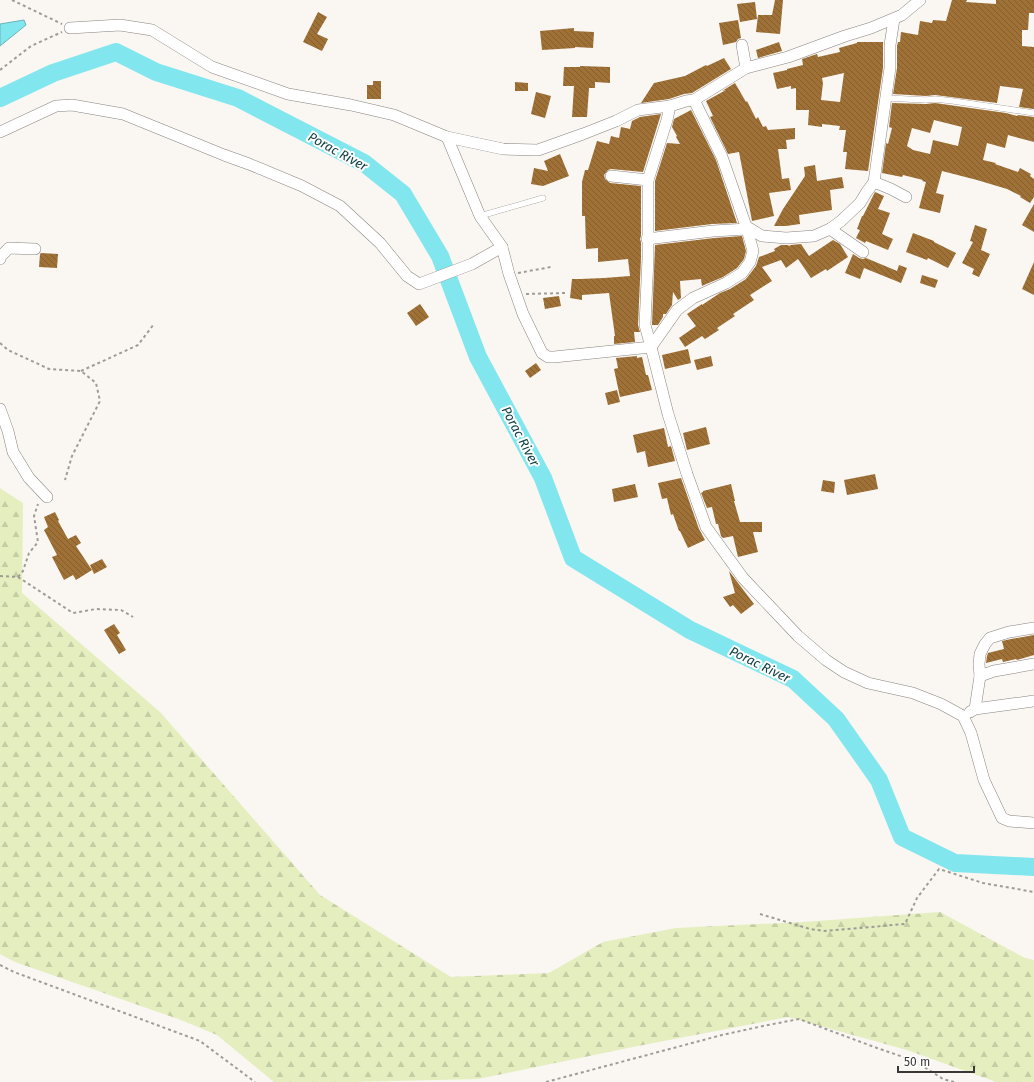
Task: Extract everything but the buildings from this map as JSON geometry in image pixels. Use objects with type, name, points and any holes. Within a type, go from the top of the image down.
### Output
[{"type":"street","points":[[70,28],[120,25],[152,30],[212,67],[288,94],[351,105],[394,116],[447,137],[503,149],[538,150],[616,121],[638,110],[670,106],[694,100],[746,68],[788,58],[844,36],[871,28],[902,15],[920,0]]},
{"type":"street","points":[[647,239],[747,228],[762,236],[786,238],[814,236],[830,229],[841,221],[860,203],[874,182],[890,68],[890,45],[894,18]]},
{"type":"street","points":[[742,45],[746,68]]},
{"type":"street","points":[[447,137],[480,216],[502,247],[509,274],[523,314],[542,353],[548,357],[561,357],[651,347],[677,310],[693,298],[726,283],[742,273],[750,262],[753,251],[747,228],[722,157],[694,100]]},
{"type":"street","points":[[0,132],[56,106],[72,105],[123,114],[302,186],[340,206],[380,243],[407,276],[419,284],[472,264],[502,247]]},
{"type":"street","points":[[670,106],[648,180],[648,258],[645,325],[668,414],[706,527],[743,578],[798,636],[826,660],[844,672],[868,683],[913,693],[941,704],[963,716],[971,733],[984,780],[1002,818],[1009,821],[1034,823]]},
{"type":"street","points":[[611,176],[648,180]]},
{"type":"street","points":[[874,182],[906,197]]},
{"type":"street","points":[[830,229],[863,252]]},
{"type":"street","points":[[0,259],[9,248],[35,249]]},
{"type":"street","points":[[0,409],[8,431],[13,452],[29,478],[48,497]]},
{"type":"street","points":[[976,709],[980,676],[980,654],[985,644],[990,638],[1009,632],[1034,628]]},
{"type":"street","points":[[980,676],[994,671],[1034,664]]},
{"type":"street","points":[[963,716],[976,709],[1034,701]]},
{"type":"lane","points":[[886,98],[935,99],[1034,113]]},
{"type":"lane","points":[[480,216],[542,198]]},
{"type":"path","points":[[12,0],[70,28]]},
{"type":"path","points":[[0,70],[31,46],[70,28]]},
{"type":"path","points":[[509,274],[551,267]]},
{"type":"path","points":[[517,295],[565,293]]},
{"type":"path","points":[[0,343],[8,350],[49,369],[81,372],[138,345],[154,324]]},
{"type":"path","points":[[65,480],[72,456],[100,401],[96,383],[81,372]]},
{"type":"path","points":[[18,577],[23,571],[29,553],[38,542],[34,516],[38,504],[48,497]]},
{"type":"path","points":[[0,576],[18,577],[73,613],[96,609],[121,610],[133,617]]},
{"type":"path","points":[[760,914],[810,929],[824,931],[905,924],[917,898],[939,869],[983,883],[1034,892]]},
{"type":"path","points":[[0,965],[14,972],[200,1041],[255,1082]]},
{"type":"path","points":[[546,1082],[722,1035],[799,1019],[915,1061],[943,1079],[954,1082]]},
{"type":"green space","points":[[0,487],[23,503],[22,593],[160,712],[320,895],[451,977],[549,973],[603,942],[676,928],[803,922],[940,912],[1025,958],[1034,960],[1034,1082],[996,1082],[907,1050],[788,1017],[478,1079],[274,1082],[217,1035],[181,1020],[15,962],[0,954]]},
{"type":"water","points":[[24,20],[26,25],[0,46],[0,24]]},
{"type":"waterway","name":"Porac River","points":[[0,98],[53,73],[116,52],[156,72],[238,98],[364,163],[403,194],[440,256],[478,357],[543,478],[573,558],[690,630],[793,679],[836,719],[879,780],[902,837],[955,863],[1034,867]]}]
